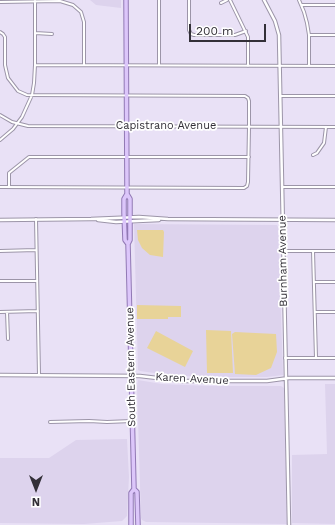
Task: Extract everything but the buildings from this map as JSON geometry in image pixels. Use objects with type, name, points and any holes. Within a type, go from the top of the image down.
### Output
[{"type":"main road","name":"South Eastern Avenue","points":[[126,0],[127,194],[130,199],[130,240],[128,244],[132,421],[134,489],[137,492],[138,525]]},
{"type":"main road","name":"South Eastern Avenue","points":[[127,194],[124,199],[124,219],[125,240],[128,244]]},
{"type":"main road","name":"South Eastern Avenue","points":[[131,525],[131,493],[134,489]]},
{"type":"street","points":[[159,0],[159,65]]},
{"type":"street","points":[[189,0],[190,34],[235,35],[246,31]]},
{"type":"street","points":[[222,3],[228,0],[246,31],[248,41],[248,66]]},
{"type":"street","name":"Burnham Avenue","points":[[264,0],[275,21],[278,35],[289,525]]},
{"type":"street","points":[[299,0],[307,23],[309,35],[310,66]]},
{"type":"street","points":[[0,140],[22,117],[32,95],[35,65],[35,1]]},
{"type":"street","points":[[0,2],[60,1],[73,5],[81,12],[84,22],[84,65]]},
{"type":"street","points":[[301,5],[335,5]]},
{"type":"street","points":[[0,32],[4,37],[4,65],[8,78],[18,91],[32,95],[245,96],[248,98],[249,126],[247,186],[244,188],[0,187]]},
{"type":"street","points":[[35,33],[52,34]]},
{"type":"street","points":[[309,35],[335,35]]},
{"type":"street","points":[[35,65],[335,66]]},
{"type":"street","points":[[280,96],[335,96]]},
{"type":"street","name":"Capistrano Avenue","points":[[0,115],[17,123],[28,126],[335,127]]},
{"type":"street","points":[[312,155],[317,153],[324,144],[326,127]]},
{"type":"street","points":[[9,187],[9,173],[29,157],[249,157]]},
{"type":"street","points":[[281,187],[335,187]]},
{"type":"street","points":[[36,219],[39,375]]},
{"type":"street","points":[[0,220],[335,220]]},
{"type":"street","points":[[0,251],[36,250]]},
{"type":"street","points":[[283,251],[335,251]]},
{"type":"street","points":[[313,251],[316,358]]},
{"type":"street","points":[[0,281],[37,281]]},
{"type":"street","points":[[314,282],[335,282]]},
{"type":"street","points":[[0,312],[38,312]]},
{"type":"street","points":[[7,312],[8,339]]},
{"type":"street","points":[[315,312],[335,312]]},
{"type":"street","points":[[285,358],[335,358]]},
{"type":"street","name":"Karen Avenue","points":[[0,375],[131,376],[182,381],[267,381],[289,378],[335,378]]},
{"type":"street","points":[[50,422],[132,421]]},
{"type":"shaded area","points":[[90,0],[121,0],[121,8],[96,5]]},
{"type":"shaded area","points":[[134,224],[277,225],[283,375],[267,377],[175,376],[138,370]]},
{"type":"shaded area","points":[[137,230],[163,230],[163,257],[150,255],[142,248],[138,240]]},
{"type":"shaded area","points":[[137,305],[181,306],[181,317],[168,317],[168,319],[137,319]]},
{"type":"shaded area","points":[[206,330],[231,331],[233,373],[207,373]]},
{"type":"shaded area","points":[[156,331],[193,351],[185,367],[147,348]]},
{"type":"shaded area","points":[[235,332],[276,334],[277,352],[271,368],[256,375],[235,374],[232,334]]},
{"type":"shaded area","points":[[138,380],[162,384],[281,386],[284,388],[287,524],[146,522],[142,520]]},
{"type":"shaded area","points":[[325,384],[335,384],[335,524],[292,523],[292,455],[327,454]]},
{"type":"shaded area","points":[[127,439],[129,477],[127,516],[122,521],[84,524],[0,523],[0,458],[49,458],[76,440]]}]
